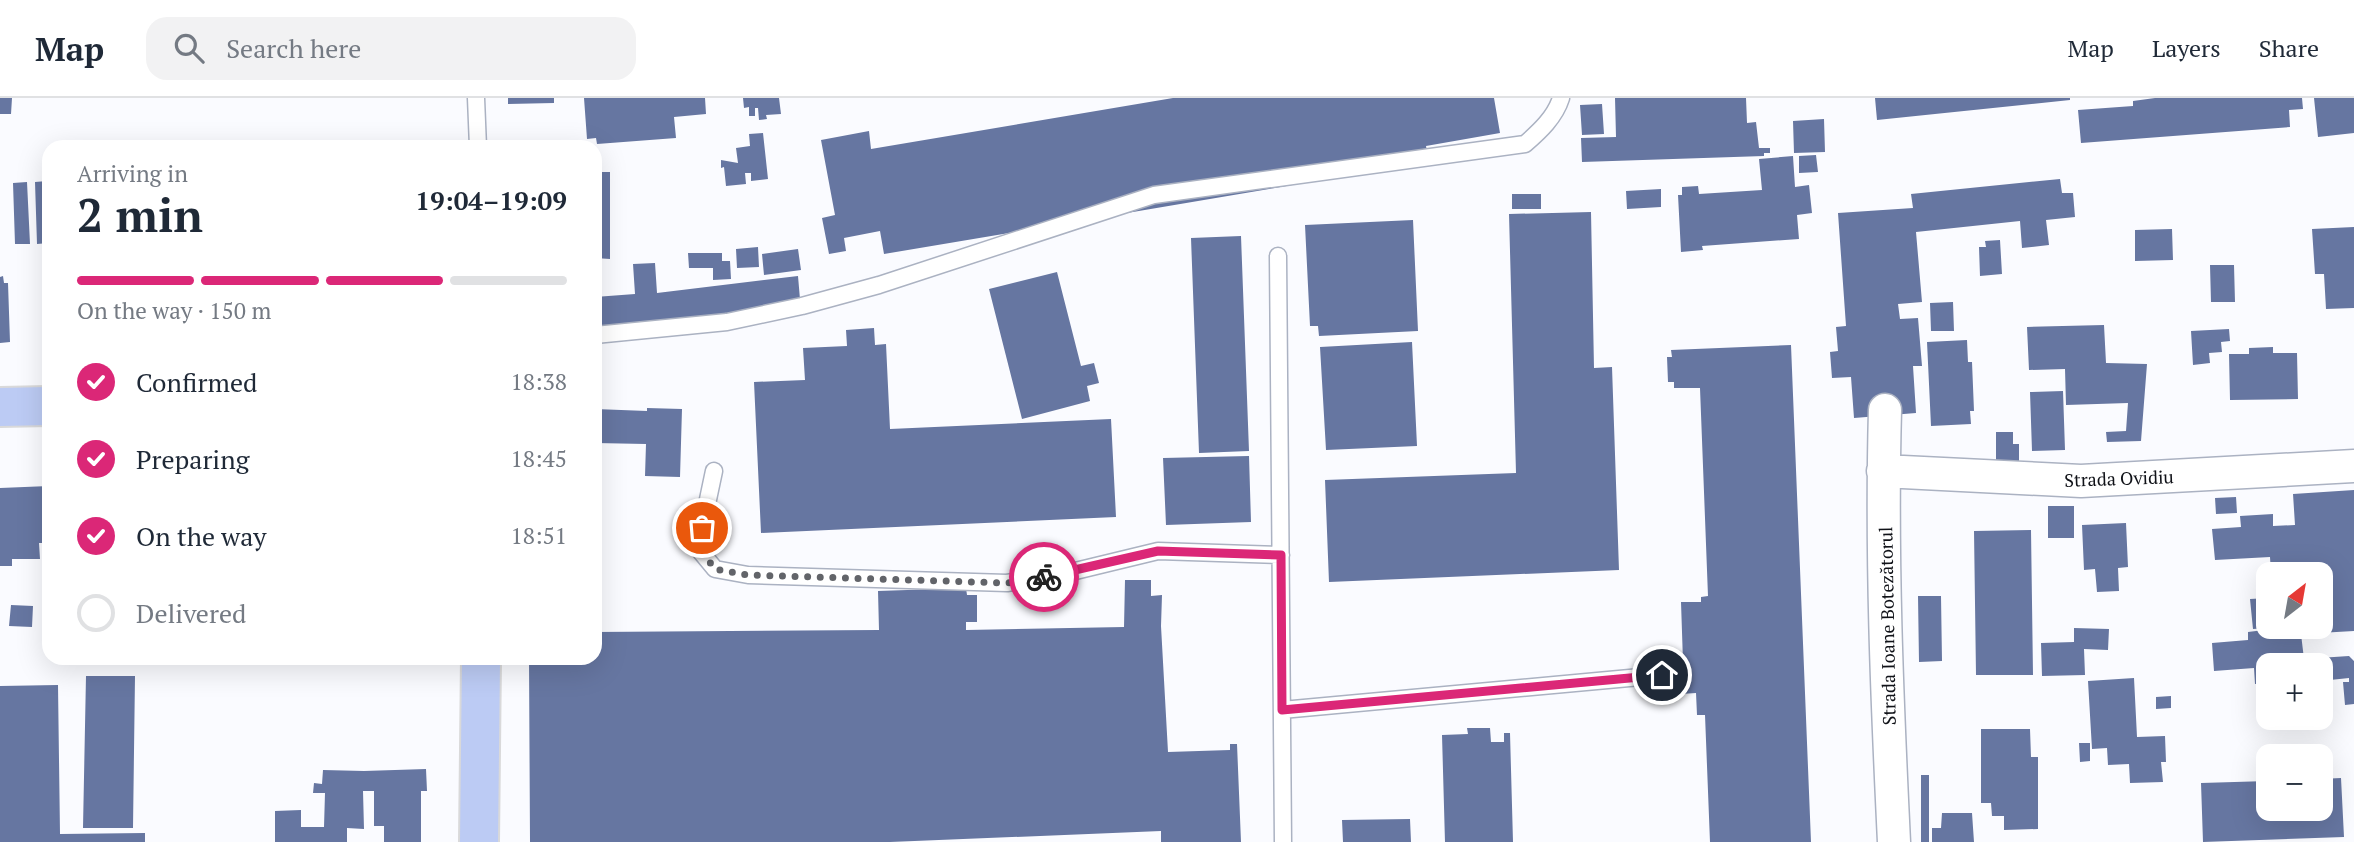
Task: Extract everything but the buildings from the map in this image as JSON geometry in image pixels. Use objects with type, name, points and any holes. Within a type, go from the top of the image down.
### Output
[{"type":"main road","points":[[0,407],[42,406]]},
{"type":"main road","points":[[479,842],[481,665]]},
{"type":"street","name":"Strada Ioane Botezătorul","points":[[1885,410],[1883,471],[1894,842]]},
{"type":"street","name":"Strada Ovidiu","points":[[1883,471],[2081,481],[2354,466]]},
{"type":"lane","points":[[476,98],[478,140]]},
{"type":"lane","points":[[602,334],[727,321],[802,306],[878,285],[1154,195],[1525,144],[1543,128],[1561,98]]},
{"type":"lane","points":[[1278,256],[1283,842]]},
{"type":"lane","points":[[714,471],[702,528],[702,552],[715,569],[748,575],[1007,583],[1063,574],[1158,551],[1281,555]]},
{"type":"lane","points":[[1282,710],[1662,675]]},
{"type":"way so far","points":[[702,528],[702,552],[715,569],[748,575],[1007,583],[1044,577]]},
{"type":"route","points":[[1044,577],[1158,551],[1281,555],[1282,710],[1662,675]]}]
